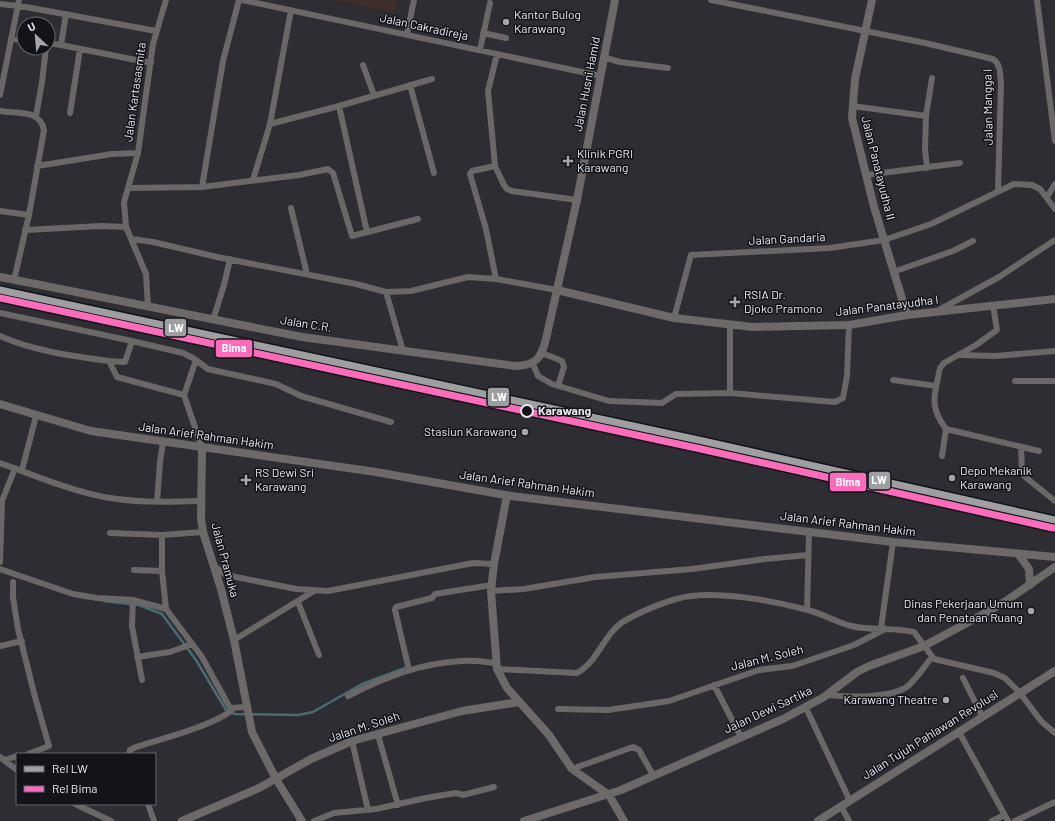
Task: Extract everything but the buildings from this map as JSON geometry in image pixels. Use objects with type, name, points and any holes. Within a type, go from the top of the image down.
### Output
[{"type":"street","name":"Jalan Kartasasmita","points":[[126,227],[124,202],[138,153],[156,31],[166,0]]},
{"type":"street","points":[[202,187],[223,61],[240,0]]},
{"type":"street","name":"Jalan Cakradireja","points":[[240,0],[601,76]]},
{"type":"street","points":[[407,34],[414,0]]},
{"type":"street","name":"Jalan Husni Hamid","points":[[556,290],[577,200],[615,0]]},
{"type":"street","points":[[712,0],[867,31]]},
{"type":"street","name":"Jalan Panatayudha II","points":[[872,0],[867,31],[855,79],[852,118],[884,240],[907,315]]},
{"type":"street","points":[[1038,0],[1055,141]]},
{"type":"street","points":[[0,4],[19,3],[66,14],[156,31]]},
{"type":"street","points":[[0,95],[19,3]]},
{"type":"street","points":[[480,50],[490,3]]},
{"type":"street","points":[[253,180],[270,124],[291,10]]},
{"type":"street","points":[[61,45],[66,14]]},
{"type":"street","name":"Jalan Mangga I","points":[[867,31],[966,51],[993,59],[997,62],[1000,68],[998,190]]},
{"type":"street","points":[[483,34],[506,38]]},
{"type":"street","points":[[11,39],[16,39]]},
{"type":"street","points":[[56,44],[151,64]]},
{"type":"street","points":[[70,113],[80,49]]},
{"type":"street","points":[[497,54],[488,91],[495,166],[507,189],[577,200]]},
{"type":"street","points":[[36,116],[45,56]]},
{"type":"street","points":[[604,57],[620,62],[668,68]]},
{"type":"street","points":[[364,65],[374,95]]},
{"type":"street","points":[[927,168],[925,149],[926,116],[932,78]]},
{"type":"street","points":[[270,124],[432,79]]},
{"type":"street","points":[[410,85],[434,173]]},
{"type":"street","points":[[339,106],[367,232]]},
{"type":"street","points":[[852,106],[926,116]]},
{"type":"street","points":[[0,111],[36,116],[43,125],[44,133],[29,215],[14,280]]},
{"type":"street","points":[[37,166],[112,154],[138,153]]},
{"type":"street","points":[[866,175],[960,164]]},
{"type":"street","points":[[495,166],[472,171],[470,174],[486,229],[496,279]]},
{"type":"street","points":[[128,188],[202,187],[299,175],[328,169],[331,171],[351,235],[356,236],[418,219]]},
{"type":"street","name":"Jalan Gandaria","points":[[674,318],[691,255],[830,248],[884,240],[937,222],[998,190],[1021,183],[1040,189],[1055,208]]},
{"type":"street","points":[[1047,197],[1055,184]]},
{"type":"street","points":[[291,208],[307,274]]},
{"type":"street","points":[[0,211],[29,215]]},
{"type":"street","points":[[25,230],[101,226],[126,227],[146,274],[148,306]]},
{"type":"street","points":[[132,239],[307,274],[386,292],[411,291],[468,277],[496,279],[556,290],[542,353],[533,364],[540,377],[558,386],[609,402],[662,403],[676,394],[730,393],[839,401],[843,398],[847,376],[849,324]]},
{"type":"street","points":[[935,312],[999,277],[1055,240]]},
{"type":"street","points":[[893,272],[953,252],[973,241]]},
{"type":"street","points":[[213,320],[224,285],[230,259]]},
{"type":"street","name":"Jalan C.R.","points":[[0,277],[302,337],[515,366],[533,364]]},
{"type":"street","name":"Jalan Panatayudha I","points":[[556,290],[674,318],[753,327],[849,324],[907,315],[1055,299]]},
{"type":"street","points":[[386,292],[403,351]]},
{"type":"street","points":[[942,456],[946,429],[934,411],[936,386],[941,366],[961,355],[997,330],[993,306]]},
{"type":"street","points":[[0,313],[183,353],[208,369],[276,384],[301,396],[391,422]]},
{"type":"street","points":[[730,325],[730,393]]},
{"type":"street","points":[[0,336],[35,348],[76,356],[125,362],[132,341]]},
{"type":"street","points":[[961,355],[996,356],[1055,351]]},
{"type":"street","points":[[542,353],[562,360],[564,367],[558,386]]},
{"type":"street","points":[[109,361],[112,371],[117,377],[184,395],[196,360]]},
{"type":"street","points":[[893,380],[936,386]]},
{"type":"street","points":[[1015,381],[1055,381]]},
{"type":"street","name":"Jalan Pramuka","points":[[184,395],[202,448],[201,501],[203,532],[221,589],[234,640],[250,722],[256,742],[276,779],[302,821]]},
{"type":"street","name":"Jalan Arief Rahman Hakim","points":[[0,404],[36,416],[91,431],[376,472],[507,495],[893,542],[1019,555],[1055,557]]},
{"type":"street","points":[[22,470],[36,416]]},
{"type":"street","points":[[946,429],[1039,451]]},
{"type":"street","points":[[157,502],[163,442]]},
{"type":"street","points":[[1021,447],[1022,470],[1024,476],[1055,501]]},
{"type":"street","points":[[0,463],[22,470],[38,478],[103,497],[157,502],[201,501]]},
{"type":"street","points":[[0,562],[2,501],[15,468]]},
{"type":"street","points":[[507,495],[494,564],[492,588],[497,666],[507,688],[549,735],[572,769],[609,795],[624,821]]},
{"type":"street","points":[[110,533],[162,534],[203,532]]},
{"type":"street","points":[[807,610],[809,532]]},
{"type":"street","points":[[162,534],[162,571],[166,609],[202,657],[230,708],[230,712]]},
{"type":"street","points":[[348,696],[394,674],[463,660],[497,666],[577,673],[591,661],[610,634],[622,622],[687,596],[702,595],[751,598],[807,610],[851,626],[883,629],[893,542]]},
{"type":"street","points":[[409,670],[395,610],[396,607],[432,598],[435,594],[492,588],[524,589],[595,577],[692,569],[808,554]]},
{"type":"street","points":[[1019,555],[1028,568],[1031,577],[1030,585]]},
{"type":"street","points":[[214,566],[226,575],[314,592],[328,592],[473,563],[494,564]]},
{"type":"street","name":"Jalan Dewi Sartika","points":[[524,821],[609,795],[806,708],[863,669],[921,647],[993,608],[1030,585],[1055,567]]},
{"type":"street","points":[[0,569],[73,594],[166,609]]},
{"type":"street","points":[[134,570],[162,571]]},
{"type":"street","points":[[221,589],[226,575]]},
{"type":"street","points":[[13,582],[15,613],[35,697],[49,746],[31,753]]},
{"type":"street","points":[[234,640],[314,592]]},
{"type":"street","points":[[298,602],[320,655]]},
{"type":"street","points":[[133,603],[132,626],[142,680]]},
{"type":"street","name":"Jalan M. Soleh","points":[[558,709],[608,710],[669,701],[759,670],[792,666],[804,662],[854,645],[883,629],[902,629],[914,632],[921,647],[932,658]]},
{"type":"street","points":[[0,646],[22,641]]},
{"type":"street","points":[[137,657],[170,652],[192,644]]},
{"type":"street","points":[[826,695],[873,695],[901,690],[913,681],[932,658],[994,673],[1005,678],[1016,696],[1055,733]]},
{"type":"street","name":"Jalan Tujuh Pahlawan Revolusi","points":[[818,821],[1055,671]]},
{"type":"street","points":[[964,678],[982,716]]},
{"type":"street","points":[[714,685],[741,737]]},
{"type":"street","name":"Jalan M. Soleh","points":[[182,821],[276,779],[311,759],[352,741],[462,711],[519,702]]},
{"type":"street","points":[[806,708],[850,801]]},
{"type":"street","points":[[129,753],[130,750],[136,747],[230,712],[248,710]]},
{"type":"street","points":[[959,732],[1008,821]]},
{"type":"street","points":[[378,735],[398,805]]},
{"type":"street","points":[[352,741],[368,810]]},
{"type":"street","points":[[572,769],[633,747],[639,750],[653,775]]},
{"type":"street","points":[[2,758],[16,756]]},
{"type":"street","points":[[2,758],[16,769]]},
{"type":"street","points":[[314,821],[334,812],[368,810],[456,793],[463,795],[494,787]]},
{"type":"street","points":[[1016,821],[1055,802]]},
{"type":"street","points":[[77,805],[111,821]]},
{"type":"street","points":[[148,805],[154,821]]},
{"type":"street","points":[[841,806],[849,821]]},
{"type":"street","points":[[992,821],[1004,815]]},
{"type":"shaded area","points":[[334,0],[398,0],[395,13]]},
{"type":"waterway","points":[[104,601],[139,605],[162,614],[196,660],[226,710],[235,714],[298,715],[313,712],[362,684],[405,668]]},
{"type":"rail line","name":"LW","points":[[0,290],[703,441],[1055,520]]},
{"type":"rail line","name":"Bima","points":[[0,298],[701,449],[1053,528]]},
{"type":"place","name":"Kantor Bulog Karawang","points":[[506,22]]},
{"type":"place","name":"Klinik PGRI Karawang","points":[[568,161]]},
{"type":"place","name":"RSIA Dr. Djoko Pramono","points":[[735,302]]},
{"type":"place","name":"Karawang","points":[[527,411]]},
{"type":"place","name":"Stasiun Karawang","points":[[525,432]]},
{"type":"place","name":"Depo Mekanik Karawang","points":[[952,478]]},
{"type":"place","name":"RS Dewi Sri Karawang","points":[[246,480]]},
{"type":"place","name":"Dinas Pekerjaan Umum dan Penataan Ruang","points":[[1031,611]]},
{"type":"place","name":"Karawang Theatre","points":[[946,700]]}]
